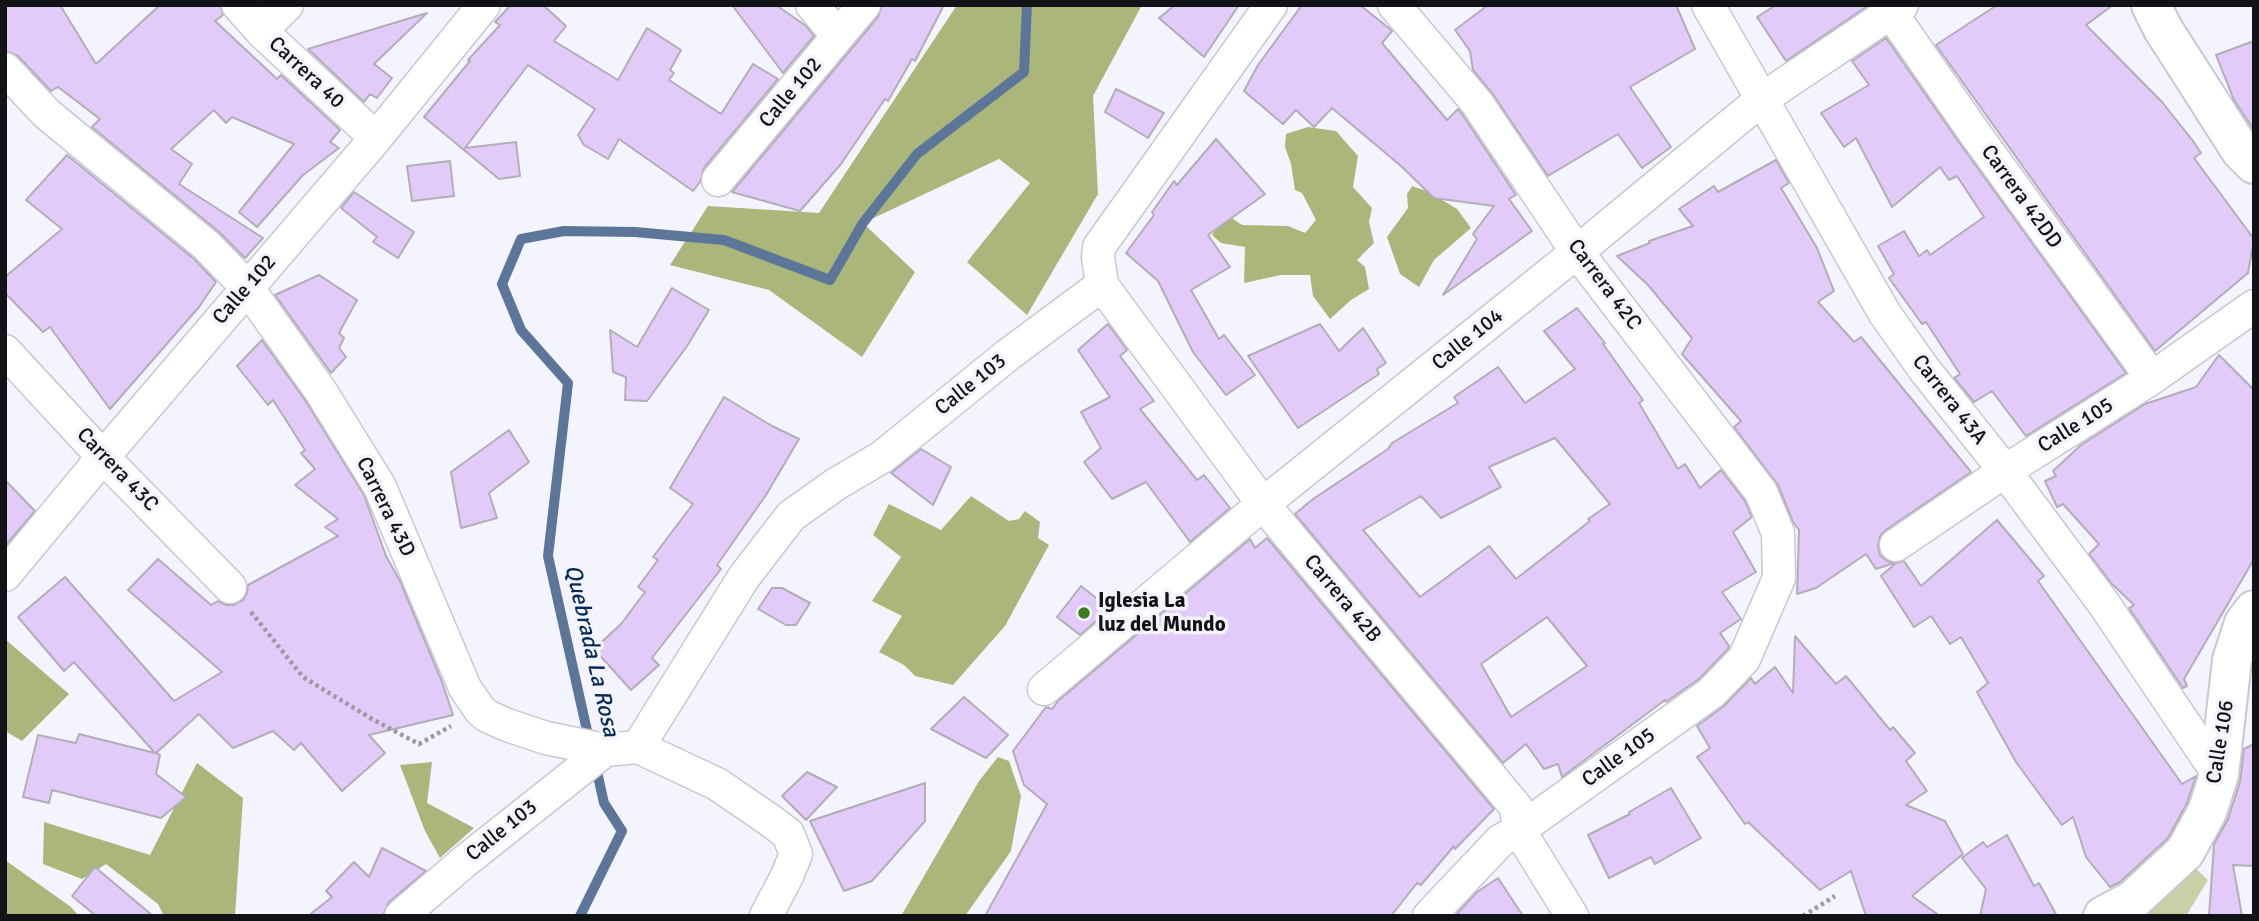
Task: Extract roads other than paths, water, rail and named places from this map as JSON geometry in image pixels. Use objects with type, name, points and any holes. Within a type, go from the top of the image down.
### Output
[{"type":"street","name":"Carrera 40","points":[[238,5],[261,31],[376,138]]},
{"type":"street","points":[[261,31],[287,5]]},
{"type":"street","name":"Calle 102","points":[[5,575],[376,138],[484,5]]},
{"type":"street","points":[[812,5],[838,36]]},
{"type":"street","name":"Calle 102","points":[[718,180],[864,5]]},
{"type":"street","points":[[1102,285],[1098,257],[1100,247],[1270,5]]},
{"type":"street","name":"Carrera 42C","points":[[1394,5],[1477,103],[1577,252],[1761,492],[1779,533],[1779,578]]},
{"type":"street","name":"Carrera 43A","points":[[1708,5],[1885,314],[2104,604],[2219,775]]},
{"type":"street","points":[[2151,5],[2163,29],[2234,140],[2254,164]]},
{"type":"street","name":"Calle 104","points":[[1044,689],[1263,504],[1577,252],[1762,99],[1897,10]]},
{"type":"street","name":"Carrera 42DD","points":[[1897,10],[1979,139],[2152,378]]},
{"type":"street","name":"Carrera 43D","points":[[5,69],[46,113],[206,245],[247,287],[320,390],[380,487],[465,688],[480,710],[506,725],[546,738],[605,750]]},
{"type":"street","name":"Carrera 42B","points":[[1102,285],[1263,504],[1516,807],[1519,830],[1572,916]]},
{"type":"street","name":"Calle 103","points":[[638,747],[744,577],[791,516],[836,484],[882,457],[1009,354],[1102,285]]},
{"type":"street","name":"Calle 105","points":[[1896,545],[2005,471],[2152,378],[2254,306]]},
{"type":"street","name":"Carrera 43C","points":[[5,351],[103,457],[230,587]]},
{"type":"street","name":"Calle 105","points":[[1429,916],[1500,841],[1711,693],[1744,659],[1779,578]]},
{"type":"street","name":"Calle 106","points":[[2103,916],[2133,900],[2185,852],[2207,811],[2219,775],[2232,660],[2244,624],[2254,610]]},
{"type":"street","points":[[605,750],[638,747],[717,784],[788,834],[796,854],[788,876],[766,916]]},
{"type":"street","name":"Calle 103","points":[[401,916],[464,862],[605,750]]},
{"type":"waterway","name":"Quebrada La Rosa","points":[[590,744],[548,556],[568,383],[521,330],[502,284],[521,239],[564,231],[635,232],[724,240],[830,280],[863,223],[917,154],[1024,72],[1027,5]]},
{"type":"waterway","name":"Quebrada La Rosa","points":[[580,916],[622,831],[604,803],[595,763]]},
{"type":"place","name":"Iglesia La luz del Mundo","points":[[1084,613]]}]
